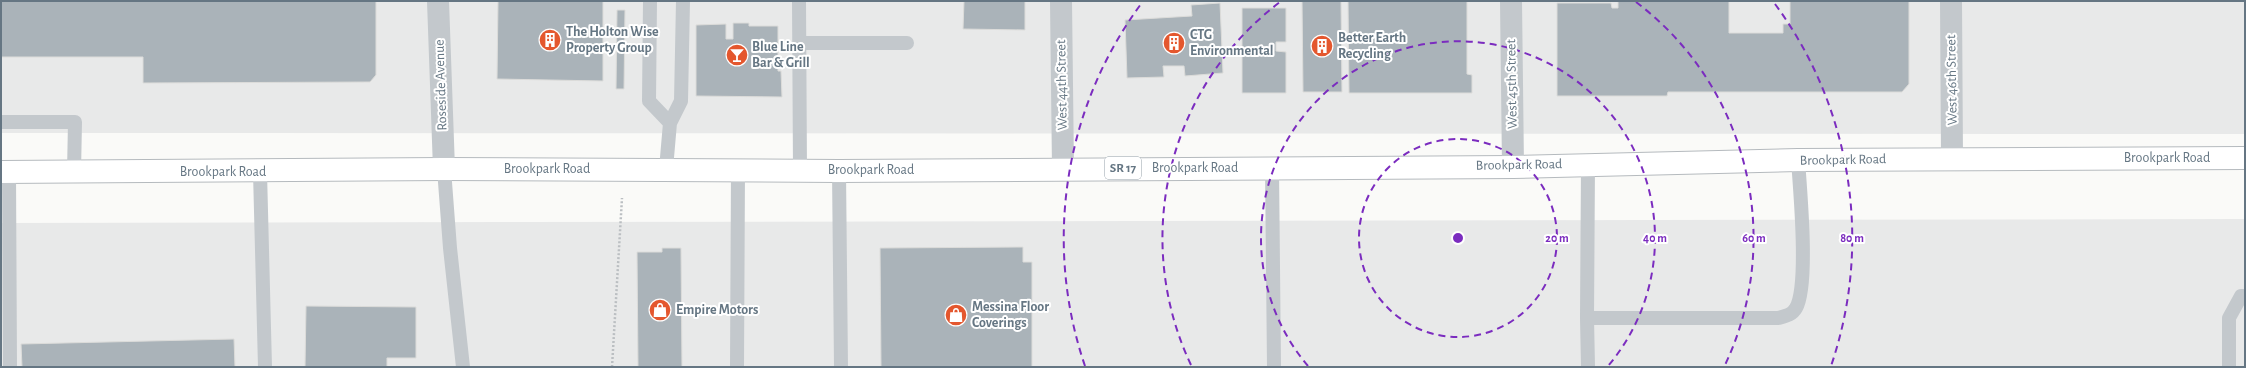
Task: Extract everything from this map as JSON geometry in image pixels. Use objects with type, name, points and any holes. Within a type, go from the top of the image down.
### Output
[{"type":"main road","name":"Brookpark Road","points":[[5,172],[260,172],[444,169],[839,171],[1272,167],[1513,167],[1588,164],[1952,158],[2245,158]]},
{"type":"street","name":"Roseside Avenue","points":[[438,1],[444,169]]},
{"type":"street","name":"West 44th Street","points":[[1060,1],[1063,169]]},
{"type":"street","name":"West 45th Street","points":[[1511,1],[1513,167]]},
{"type":"street","name":"West 46th Street","points":[[1951,1],[1952,158]]},
{"type":"lane","points":[[650,1],[649,101],[670,123]]},
{"type":"lane","points":[[666,169],[670,123],[681,101],[683,1]]},
{"type":"lane","points":[[800,1],[800,171]]},
{"type":"lane","points":[[800,43],[907,43]]},
{"type":"lane","points":[[1,122],[75,122],[74,172]]},
{"type":"lane","points":[[1587,318],[1778,318],[1788,316],[1796,309],[1800,293],[1803,240],[1798,160]]},
{"type":"lane","points":[[1588,164],[1588,367]]},
{"type":"lane","points":[[1272,167],[1274,367]]},
{"type":"lane","points":[[444,169],[450,248],[463,367]]},
{"type":"lane","points":[[737,367],[738,170]]},
{"type":"lane","points":[[839,171],[841,367]]},
{"type":"lane","points":[[5,172],[10,367]]},
{"type":"lane","points":[[260,172],[265,367]]},
{"type":"lane","points":[[2229,367],[2229,318],[2241,296],[2245,296]]},
{"type":"path","points":[[612,367],[624,169]]},
{"type":"shaded area","points":[[1,1],[2245,1],[2245,134],[1,133]]},
{"type":"shaded area","points":[[2245,219],[2245,367],[1,367],[1,223]]},
{"type":"building","points":[[1,1],[376,1],[376,75],[370,82],[143,83],[143,57],[1,57]]},
{"type":"building","name":"The Holton Wise Property Group","points":[[498,1],[603,1],[603,81],[497,79]]},
{"type":"building","points":[[964,1],[1025,1],[1025,30],[963,29]]},
{"type":"building","name":"Better Earth Recycling","points":[[1302,1],[1341,1],[1342,92],[1303,92]]},
{"type":"building","points":[[1348,1],[1467,1],[1467,74],[1472,75],[1472,93],[1349,93]]},
{"type":"building","points":[[1618,1],[1729,1],[1729,33],[1783,33],[1783,24],[1790,24],[1790,1],[1909,1],[1909,84],[1902,92],[1668,92],[1667,96],[1557,96],[1557,3],[1611,3],[1612,8],[1618,8]]},
{"type":"building","name":"CTG Environmental","points":[[1220,3],[1223,73],[1185,76],[1184,66],[1163,66],[1164,77],[1127,78],[1125,20],[1192,16],[1191,5]]},
{"type":"building","points":[[1242,8],[1286,8],[1286,42],[1276,42],[1276,51],[1286,52],[1286,93],[1242,93]]},
{"type":"building","points":[[617,10],[625,10],[624,89],[616,89]]},
{"type":"building","name":"Blue Line Bar & Grill","points":[[733,23],[749,23],[749,26],[778,26],[778,71],[781,71],[782,97],[696,96],[696,25],[726,24],[726,39],[733,39]]},
{"type":"building","name":"Messina Floor Coverings","points":[[1023,247],[1023,262],[1032,262],[1032,367],[881,367],[880,248]]},
{"type":"building","name":"Empire Motors","points":[[662,248],[681,248],[682,367],[638,367],[637,252],[662,252]]},
{"type":"building","points":[[306,306],[416,307],[416,358],[387,358],[387,367],[305,367]]},
{"type":"building","points":[[234,339],[235,367],[22,367],[21,344]]},
{"type":"place","name":"The Holton Wise Property Group","points":[[550,40]]},
{"type":"place","name":"CTG Environmental","points":[[1174,43]]},
{"type":"place","name":"Better Earth Recycling","points":[[1322,46]]},
{"type":"place","name":"Blue Line Bar & Grill","points":[[737,55]]},
{"type":"place","name":"Empire Motors","points":[[660,310]]},
{"type":"place","name":"Messina Floor Coverings","points":[[956,315]]}]
